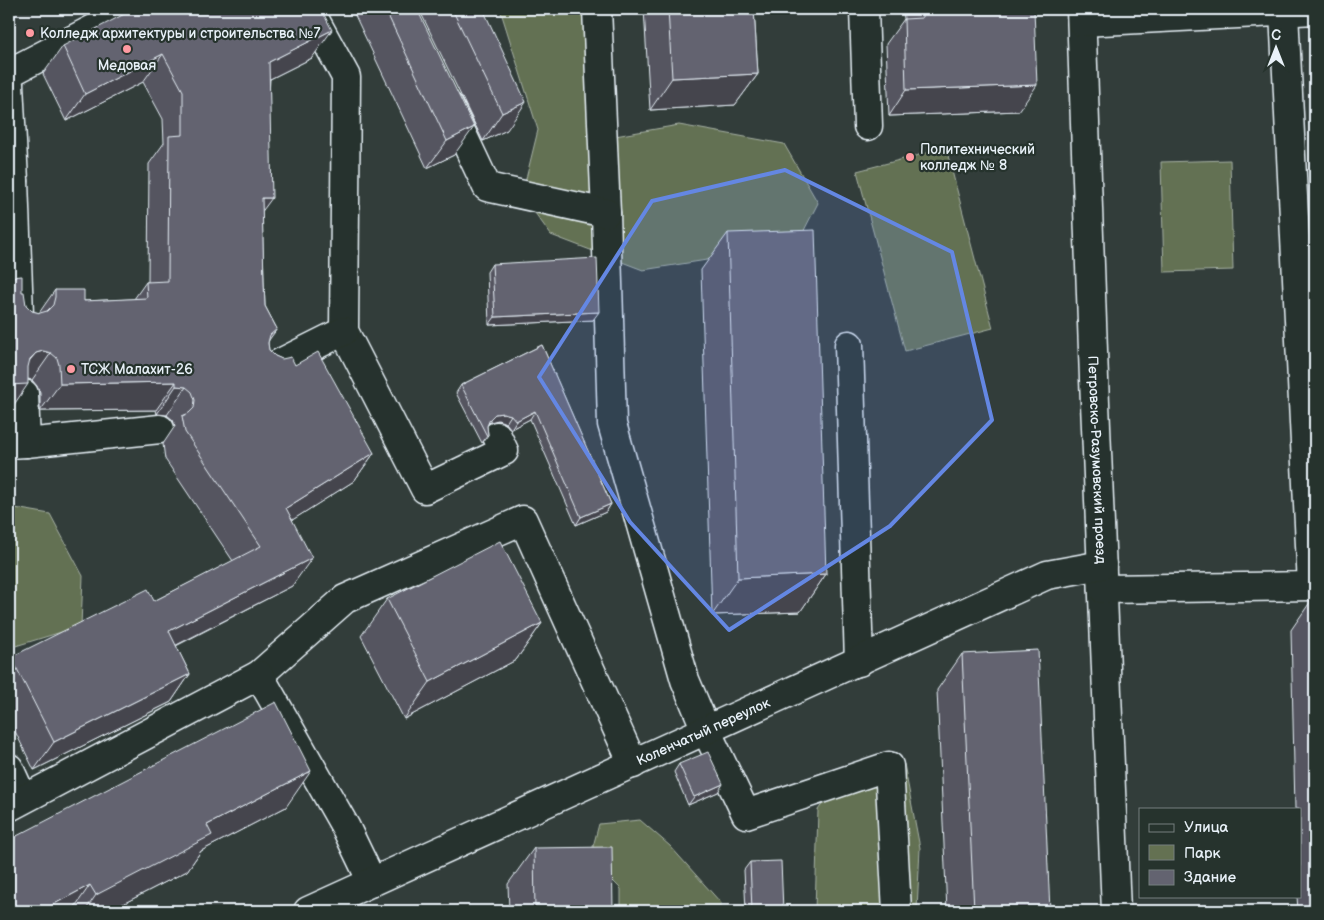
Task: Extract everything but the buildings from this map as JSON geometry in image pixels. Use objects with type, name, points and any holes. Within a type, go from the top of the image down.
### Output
[{"type":"street","points":[[9,73],[132,9]]},
{"type":"street","points":[[308,9],[346,77],[344,332],[425,488],[504,451],[496,436]]},
{"type":"street","points":[[597,9],[606,213],[612,424],[685,680],[706,730],[746,814],[889,766],[897,911]]},
{"type":"street","points":[[864,9],[868,126]]},
{"type":"street","points":[[1081,15],[1315,10]]},
{"type":"street","name":"Коленчатый переулок","points":[[308,911],[1047,575],[1312,586],[1284,12]]},
{"type":"street","name":"Петровско-Разумовский проезд","points":[[1081,15],[1116,911]]},
{"type":"street","points":[[436,80],[487,187],[606,213]]},
{"type":"street","points":[[9,84],[11,181],[20,325]]},
{"type":"street","points":[[264,371],[344,332]]},
{"type":"street","points":[[849,345],[859,662]]},
{"type":"street","points":[[24,394],[17,444],[160,429]]},
{"type":"street","points":[[9,768],[16,803],[260,675],[345,598],[523,520],[633,764]]},
{"type":"street","points":[[260,675],[346,828],[372,882]]},
{"type":"highlighted area","points":[[785,170],[952,252],[992,420],[890,526],[729,630],[630,522],[539,377],[652,201]]},
{"type":"green space","points":[[500,9],[587,9],[592,140],[679,125],[784,144],[818,203],[796,246],[643,270],[551,235],[522,195],[538,130]]},
{"type":"green space","points":[[946,148],[993,328],[905,351],[857,171]]},
{"type":"green space","points":[[1230,160],[1233,270],[1164,272],[1161,162]]},
{"type":"green space","points":[[9,507],[50,514],[83,576],[81,626],[9,648]]},
{"type":"green space","points":[[852,763],[904,764],[920,848],[917,911],[815,911],[818,810]]},
{"type":"green space","points":[[640,820],[670,846],[721,903],[720,911],[621,911],[621,889],[590,858],[599,824]]},
{"type":"place","name":"Колледж архитектуры и строительства №7","points":[[30,33]]},
{"type":"place","name":"Медовая","points":[[127,49]]},
{"type":"place","name":"Политехнический колледж № 8","points":[[910,157]]},
{"type":"place","name":"ТСЖ Малахит-26","points":[[71,369]]}]
